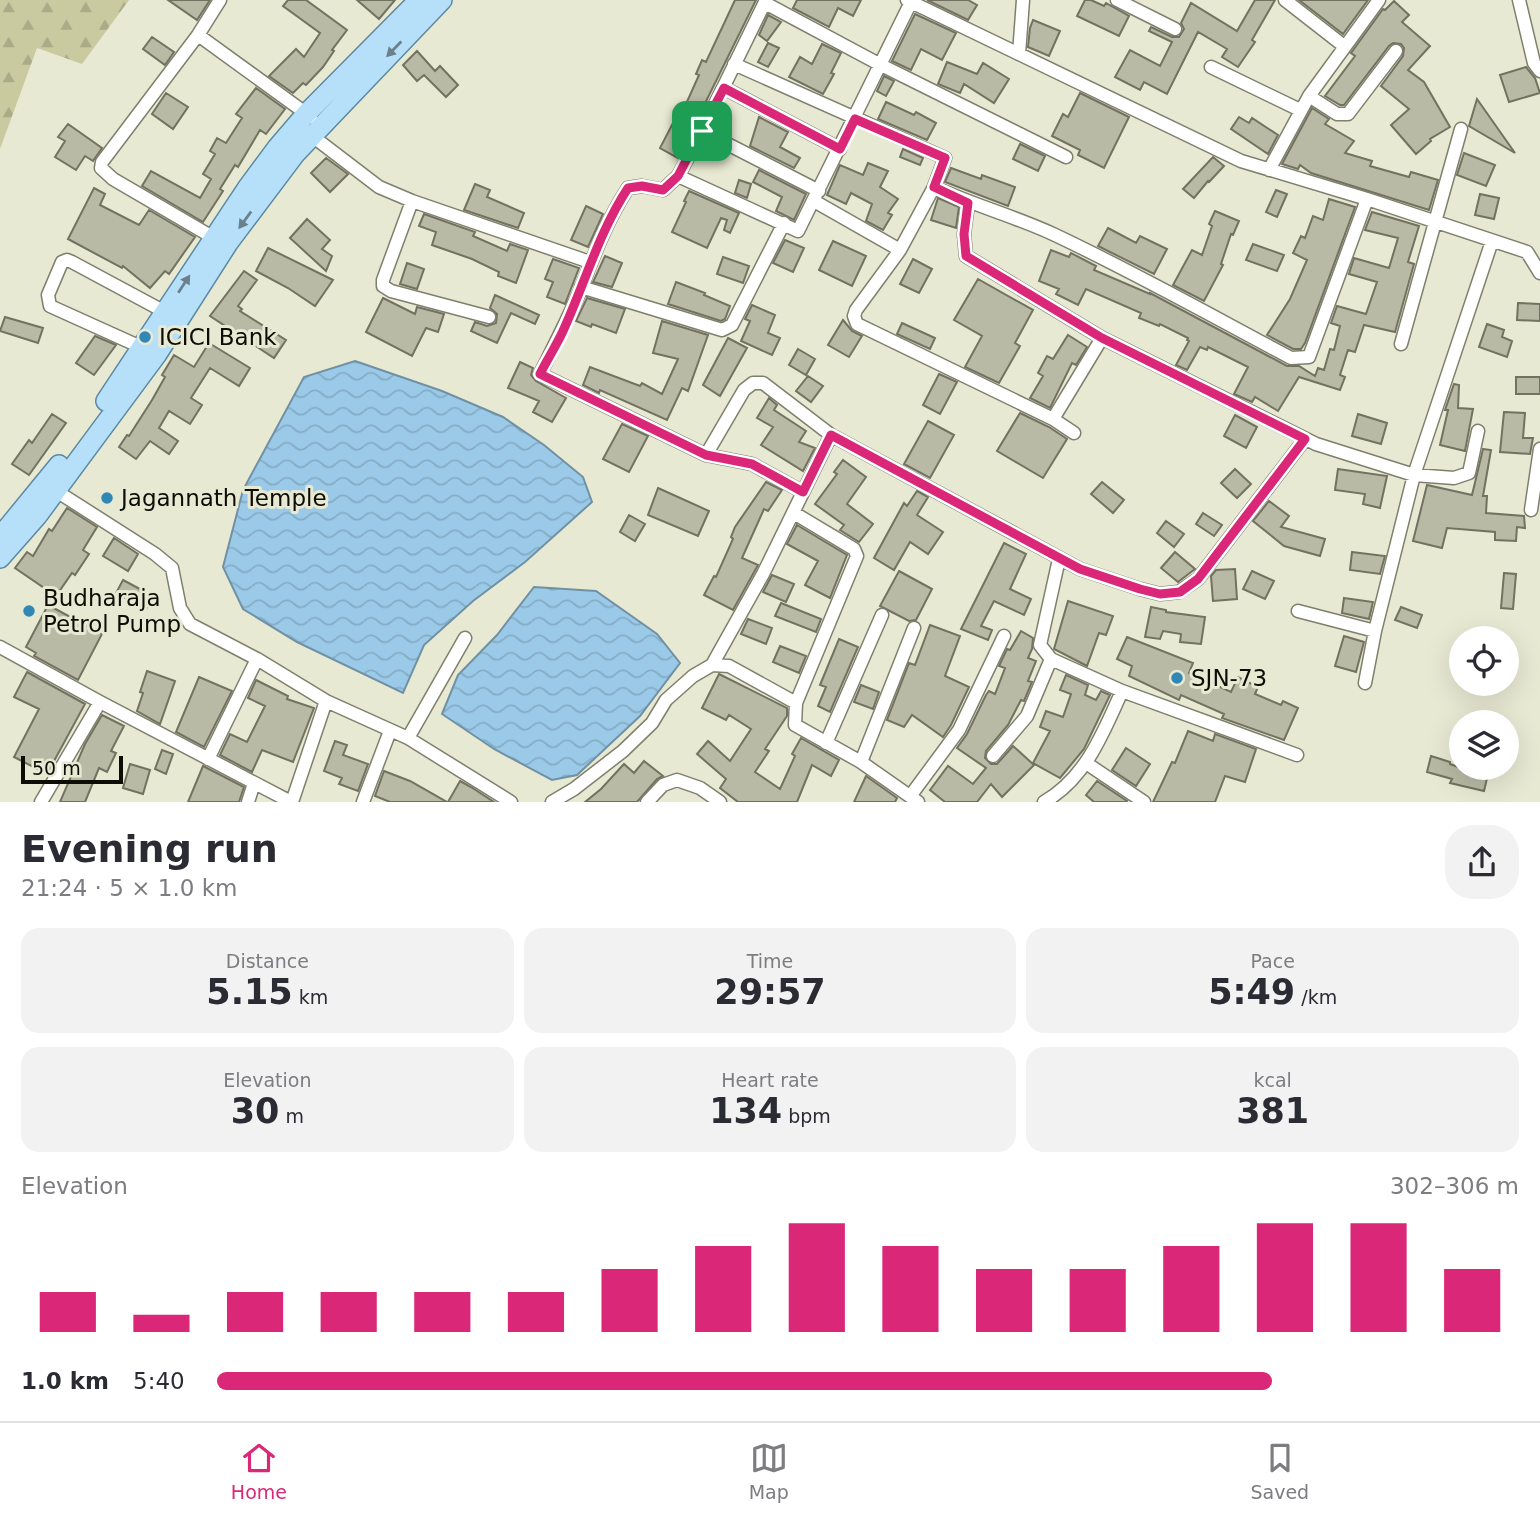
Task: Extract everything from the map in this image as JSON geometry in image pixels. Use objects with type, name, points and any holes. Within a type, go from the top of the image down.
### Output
[{"type":"main road","points":[[0,537],[51,487],[248,187],[309,124],[419,0]]},
{"type":"main road","points":[[0,558],[51,487],[157,354],[309,124],[442,0]]},
{"type":"street","points":[[214,238],[113,179],[101,168],[102,162],[198,35],[220,0]]},
{"type":"street","points":[[1019,54],[1023,0]]},
{"type":"street","points":[[1117,0],[1175,29]]},
{"type":"street","points":[[1285,0],[1344,46]]},
{"type":"street","points":[[1269,170],[1309,96],[1379,0]]},
{"type":"street","points":[[1519,0],[1534,63],[1540,71]]},
{"type":"street","points":[[803,492],[752,464],[706,455],[540,374],[562,333],[590,262],[620,201],[628,188],[642,186],[663,190],[678,176],[765,1],[880,64],[1066,157]]},
{"type":"street","points":[[678,176],[798,231],[855,119],[910,1],[1241,161],[1527,252],[1540,274]]},
{"type":"street","points":[[198,35],[309,124],[379,187],[412,201],[590,262]]},
{"type":"street","points":[[1309,96],[1337,114],[1348,114],[1396,51]]},
{"type":"street","points":[[734,64],[945,158],[934,187],[900,250],[856,310],[854,316],[857,324],[1054,419],[1074,433]]},
{"type":"street","points":[[1211,67],[1300,110]]},
{"type":"street","points":[[724,88],[840,149]]},
{"type":"street","points":[[1401,344],[1461,129]]},
{"type":"street","points":[[702,131],[817,196],[900,250]]},
{"type":"street","points":[[934,187],[968,203],[1050,233],[1291,358],[1309,357],[1367,199]]},
{"type":"street","points":[[412,201],[383,286],[391,291],[489,317]]},
{"type":"street","points":[[968,203],[964,234],[966,256],[1102,338],[1305,439],[1414,475],[1454,478],[1469,473],[1478,431]]},
{"type":"street","points":[[581,286],[722,330],[732,325],[784,223]]},
{"type":"street","points":[[1365,683],[1375,631],[1414,475],[1492,241]]},
{"type":"street","points":[[143,348],[50,306],[48,295],[62,262],[72,262],[165,312]]},
{"type":"street","points":[[1054,419],[1102,338]]},
{"type":"street","points":[[706,455],[744,390],[753,383],[763,383],[831,435],[1059,559],[1160,594],[1180,592],[1198,579],[1305,439]]},
{"type":"street","points":[[554,801],[623,751],[652,723],[666,700],[693,676],[712,665],[764,574],[831,435]]},
{"type":"street","points":[[1531,510],[1540,449]]},
{"type":"street","points":[[51,487],[155,554],[172,568],[180,608],[190,624],[257,659],[326,701],[408,738],[503,800]]},
{"type":"street","points":[[794,513],[854,549],[857,556],[796,703],[795,725],[861,762],[914,798],[959,730],[1004,636]]},
{"type":"street","points":[[1059,559],[1040,645],[1051,659],[1122,691],[1297,755]]},
{"type":"street","points":[[1298,611],[1375,631]]},
{"type":"street","points":[[826,743],[882,615]]},
{"type":"street","points":[[861,762],[914,628]]},
{"type":"street","points":[[408,738],[465,638]]},
{"type":"street","points":[[0,647],[292,802],[326,701]]},
{"type":"street","points":[[208,759],[257,659]]},
{"type":"street","points":[[993,756],[1027,716],[1051,659]]},
{"type":"street","points":[[712,665],[729,666],[796,703]]},
{"type":"street","points":[[1044,802],[1076,776],[1086,764],[1096,749],[1122,691]]},
{"type":"street","points":[[41,802],[100,702]]},
{"type":"street","points":[[363,802],[390,731]]},
{"type":"street","points":[[1086,764],[1144,802]]},
{"type":"street","points":[[647,802],[663,785],[677,780],[701,788],[720,802]]},
{"type":"street","points":[[248,802],[254,783]]},
{"type":"green space","points":[[0,0],[129,0],[82,64],[37,48],[0,149]]},
{"type":"water","points":[[355,361],[442,391],[503,417],[544,445],[583,477],[592,502],[525,562],[473,601],[424,645],[403,693],[297,642],[243,609],[223,567],[243,490],[304,377]]},
{"type":"water","points":[[534,587],[596,591],[657,634],[680,663],[640,716],[577,775],[552,780],[494,749],[442,714],[458,675],[497,635]]},
{"type":"building","points":[[168,0],[210,0],[197,20]]},
{"type":"building","points":[[288,0],[306,0],[347,30],[323,67],[306,85],[303,83],[293,93],[269,76],[296,49],[304,57],[320,33],[283,6]]},
{"type":"building","points":[[357,0],[395,0],[379,19]]},
{"type":"building","points":[[735,0],[756,0],[678,158],[660,148],[684,103],[686,104],[699,75],[696,74],[702,60],[706,62]]},
{"type":"building","points":[[797,0],[861,0],[853,16],[838,8],[829,27],[793,8]]},
{"type":"building","points":[[927,0],[968,0],[977,5],[968,20]]},
{"type":"building","points":[[1085,0],[1104,6],[1106,3],[1129,16],[1119,36],[1077,16]]},
{"type":"building","points":[[1255,0],[1275,0],[1252,40],[1255,42],[1238,67],[1222,57],[1227,49],[1198,32],[1167,94],[1144,82],[1140,90],[1115,77],[1130,50],[1160,66],[1172,42],[1149,31],[1151,27],[1172,37],[1179,37],[1184,29],[1181,23],[1191,3],[1237,31]]},
{"type":"building","points":[[1299,0],[1368,0],[1343,34]]},
{"type":"building","points":[[1394,1],[1409,15],[1402,22],[1430,46],[1408,70],[1424,82],[1450,127],[1430,139],[1416,154],[1391,125],[1409,109],[1381,86],[1403,56],[1404,48],[1401,44],[1393,43],[1389,46],[1344,105],[1325,96],[1355,56],[1351,53],[1383,9]]},
{"type":"building","points":[[915,14],[956,33],[942,60],[921,49],[911,70],[892,61]]},
{"type":"building","points":[[768,15],[781,22],[767,41],[759,35]]},
{"type":"building","points":[[1033,20],[1060,31],[1049,56],[1028,47]]},
{"type":"building","points":[[152,37],[174,52],[165,65],[143,49]]},
{"type":"building","points":[[768,43],[779,48],[768,67],[758,62]]},
{"type":"building","points":[[822,44],[841,53],[823,94],[789,77],[800,57],[812,64]]},
{"type":"building","points":[[417,51],[435,71],[440,66],[458,85],[446,97],[424,75],[417,81],[403,65]]},
{"type":"building","points":[[947,62],[977,74],[983,63],[1009,79],[994,103],[964,84],[960,93],[938,84]]},
{"type":"building","points":[[1526,67],[1535,78],[1540,93],[1509,102],[1500,75]]},
{"type":"building","points":[[884,76],[894,81],[886,96],[877,91]]},
{"type":"building","points":[[256,88],[285,109],[266,134],[260,130],[238,167],[235,165],[220,189],[223,191],[203,222],[142,186],[151,171],[200,198],[211,179],[203,174],[215,154],[210,151],[217,138],[226,143],[242,118],[236,114]]},
{"type":"building","points":[[166,93],[188,107],[173,129],[152,114]]},
{"type":"building","points":[[1080,93],[1129,117],[1104,168],[1078,155],[1080,150],[1052,136],[1063,114],[1068,117]]},
{"type":"building","points":[[1477,99],[1515,153],[1469,126]]},
{"type":"building","points":[[886,102],[914,115],[916,112],[936,123],[927,140],[878,119]]},
{"type":"building","points":[[1312,108],[1329,119],[1325,124],[1354,141],[1345,153],[1372,161],[1370,166],[1409,177],[1411,172],[1438,180],[1429,210],[1311,173],[1300,165],[1298,169],[1282,164]]},
{"type":"building","points":[[759,117],[788,132],[780,147],[800,158],[794,168],[750,146]]},
{"type":"building","points":[[1239,117],[1249,123],[1252,118],[1278,135],[1268,154],[1231,129]]},
{"type":"building","points":[[68,124],[102,148],[93,161],[85,156],[76,170],[55,157],[65,141],[58,137]]},
{"type":"building","points":[[1020,144],[1045,156],[1038,171],[1013,159]]},
{"type":"building","points":[[903,149],[923,158],[920,165],[900,157]]},
{"type":"building","points":[[1464,153],[1495,165],[1486,186],[1457,175]]},
{"type":"building","points":[[1213,157],[1224,166],[1194,198],[1183,189]]},
{"type":"building","points":[[326,158],[348,174],[330,192],[311,173]]},
{"type":"building","points":[[868,163],[888,171],[880,187],[898,199],[888,213],[892,215],[883,230],[866,221],[872,204],[851,193],[846,204],[827,195],[840,165],[863,175]]},
{"type":"building","points":[[951,168],[981,179],[982,175],[1015,187],[1008,206],[945,182]]},
{"type":"building","points":[[759,170],[806,194],[794,220],[776,211],[782,197],[753,182]]},
{"type":"building","points":[[739,180],[751,184],[747,198],[735,193]]},
{"type":"building","points":[[475,184],[490,190],[487,197],[524,213],[518,228],[464,210]]},
{"type":"building","points":[[94,188],[105,194],[100,205],[139,225],[149,210],[195,237],[169,274],[165,271],[150,288],[123,266],[122,268],[68,239]]},
{"type":"building","points":[[1276,190],[1287,194],[1277,217],[1266,212]]},
{"type":"building","points":[[689,191],[739,213],[730,233],[724,230],[727,220],[721,218],[707,248],[672,232]]},
{"type":"building","points":[[1480,194],[1499,198],[1494,219],[1475,215]]},
{"type":"building","points":[[938,198],[959,207],[956,228],[931,220]]},
{"type":"building","points":[[1329,199],[1355,207],[1305,343],[1301,349],[1293,349],[1267,335],[1290,299],[1307,260],[1293,253],[1301,236],[1305,238],[1313,216],[1323,220]]},
{"type":"building","points":[[586,206],[603,214],[588,247],[571,240]]},
{"type":"building","points":[[1215,211],[1239,221],[1233,235],[1231,234],[1221,264],[1223,265],[1204,301],[1173,285],[1192,250],[1202,255]]},
{"type":"building","points":[[1372,212],[1419,226],[1408,262],[1414,264],[1395,332],[1364,325],[1355,352],[1348,350],[1340,375],[1345,377],[1340,390],[1299,377],[1278,411],[1255,397],[1252,402],[1234,394],[1248,367],[1208,347],[1207,350],[1200,347],[1187,370],[1176,365],[1189,341],[1188,338],[1160,324],[1159,326],[1139,318],[1141,313],[1086,289],[1078,305],[1056,294],[1059,289],[1039,281],[1051,250],[1069,257],[1071,253],[1096,266],[1094,270],[1150,293],[1287,366],[1299,366],[1315,376],[1318,368],[1324,370],[1330,349],[1334,350],[1340,326],[1331,323],[1337,306],[1366,314],[1377,282],[1349,274],[1354,258],[1389,268],[1398,238],[1365,230]]},
{"type":"building","points":[[424,214],[475,232],[473,236],[507,251],[510,244],[528,250],[516,283],[498,276],[499,272],[472,259],[432,245],[436,232],[419,226]]},
{"type":"building","points":[[307,219],[330,240],[322,249],[332,256],[326,271],[290,238]]},
{"type":"building","points":[[1108,228],[1136,243],[1140,236],[1167,249],[1154,274],[1098,246]]},
{"type":"building","points":[[785,240],[804,248],[793,272],[773,263]]},
{"type":"building","points":[[833,241],[866,256],[852,286],[819,270]]},
{"type":"building","points":[[1253,244],[1284,255],[1277,271],[1246,260]]},
{"type":"building","points":[[268,248],[333,280],[315,306],[256,271]]},
{"type":"building","points":[[605,256],[622,263],[612,287],[593,282]]},
{"type":"building","points":[[723,257],[749,266],[743,283],[717,274]]},
{"type":"building","points":[[553,259],[579,268],[565,304],[547,297],[553,282],[545,279]]},
{"type":"building","points":[[913,259],[932,269],[919,293],[900,284]]},
{"type":"building","points":[[407,263],[424,269],[417,289],[400,284]]},
{"type":"building","points":[[244,271],[257,280],[238,306],[242,309],[240,311],[286,340],[274,358],[210,316]]},
{"type":"building","points":[[978,279],[1033,310],[1015,343],[1020,346],[999,383],[965,367],[982,336],[954,320]]},
{"type":"building","points":[[676,282],[730,306],[725,319],[721,321],[668,304]]},
{"type":"building","points":[[495,295],[539,315],[535,324],[511,313],[497,343],[471,331],[475,322],[487,326],[496,323],[497,314],[490,308]]},
{"type":"building","points":[[383,298],[415,314],[417,307],[444,314],[438,332],[426,328],[412,356],[366,332]]},
{"type":"building","points":[[587,298],[625,309],[616,333],[576,321]]},
{"type":"building","points":[[1518,303],[1540,304],[1540,321],[1517,320]]},
{"type":"building","points":[[752,305],[775,315],[768,333],[780,338],[772,355],[741,341],[750,321],[745,319]]},
{"type":"building","points":[[5,317],[43,328],[38,343],[0,331]]},
{"type":"building","points":[[843,320],[852,331],[862,336],[849,357],[828,345]]},
{"type":"building","points":[[662,321],[708,335],[688,391],[682,388],[667,420],[583,385],[590,367],[640,386],[642,383],[662,394],[678,359],[653,353]]},
{"type":"building","points":[[902,323],[935,338],[930,349],[897,334]]},
{"type":"building","points":[[1487,324],[1504,330],[1502,337],[1512,341],[1507,357],[1479,347]]},
{"type":"building","points":[[1068,335],[1087,347],[1076,365],[1072,363],[1050,408],[1030,398],[1043,376],[1038,373],[1047,356],[1053,359]]},
{"type":"building","points":[[95,336],[116,345],[94,375],[76,363]]},
{"type":"building","points":[[728,338],[747,348],[720,396],[703,385]]},
{"type":"building","points":[[209,343],[250,368],[239,386],[210,368],[191,398],[202,405],[190,424],[169,411],[159,428],[178,441],[169,454],[150,441],[136,459],[119,447],[152,400],[174,355],[194,367]]},
{"type":"building","points":[[798,349],[815,359],[806,375],[789,365]]},
{"type":"building","points":[[520,362],[533,368],[531,375],[536,381],[566,398],[552,422],[533,412],[539,401],[508,388]]},
{"type":"building","points":[[939,374],[957,382],[940,414],[923,405]]},
{"type":"building","points":[[808,376],[823,386],[811,402],[796,391]]},
{"type":"building","points":[[1516,377],[1540,377],[1540,394],[1516,394]]},
{"type":"building","points":[[1454,384],[1459,385],[1458,408],[1473,409],[1465,451],[1440,445],[1448,410],[1445,410]]},
{"type":"building","points":[[769,398],[777,405],[774,410],[806,431],[799,442],[815,448],[803,471],[761,445],[773,427],[757,418]]},
{"type":"building","points":[[1504,412],[1525,413],[1523,438],[1533,438],[1530,454],[1500,452]]},
{"type":"building","points":[[1020,413],[1067,439],[1043,478],[997,451]]},
{"type":"building","points":[[52,414],[66,423],[29,475],[12,464],[29,440],[32,443]]},
{"type":"building","points":[[1358,414],[1387,423],[1381,444],[1352,436]]},
{"type":"building","points":[[1235,415],[1257,427],[1246,448],[1224,436]]},
{"type":"building","points":[[928,421],[954,435],[930,478],[904,464]]},
{"type":"building","points":[[622,424],[648,436],[629,472],[603,459]]},
{"type":"building","points":[[1483,449],[1491,450],[1483,496],[1487,496],[1486,513],[1524,516],[1525,528],[1517,527],[1516,541],[1495,540],[1495,532],[1447,528],[1442,548],[1413,541],[1427,485],[1472,495]]},
{"type":"building","points":[[843,460],[866,477],[847,504],[873,524],[859,542],[840,530],[844,525],[815,504],[837,474],[834,472]]},
{"type":"building","points":[[1235,469],[1251,484],[1237,498],[1221,483]]},
{"type":"building","points":[[1338,469],[1387,476],[1380,508],[1363,504],[1365,494],[1335,490]]},
{"type":"building","points":[[766,482],[782,490],[768,511],[764,509],[742,558],[758,565],[733,610],[704,595],[714,576],[716,577],[733,539],[731,537],[735,527]]},
{"type":"building","points":[[1102,482],[1124,500],[1113,513],[1091,494]]},
{"type":"building","points":[[658,488],[709,511],[698,536],[648,515]]},
{"type":"building","points":[[917,491],[928,497],[917,515],[943,532],[928,554],[910,542],[894,570],[874,558],[904,503],[907,506]]},
{"type":"building","points":[[1269,501],[1289,516],[1281,527],[1325,539],[1320,556],[1284,546],[1253,521]]},
{"type":"building","points":[[67,508],[97,527],[83,550],[89,554],[56,596],[15,568],[27,552],[33,556],[49,529],[52,531]]},
{"type":"building","points":[[1203,513],[1222,525],[1214,536],[1196,524]]},
{"type":"building","points":[[629,515],[645,524],[635,541],[620,532]]},
{"type":"building","points":[[1166,521],[1184,534],[1174,547],[1157,533]]},
{"type":"building","points":[[797,525],[847,555],[830,598],[805,585],[818,561],[787,544]]},
{"type":"building","points":[[114,538],[138,554],[128,571],[103,556]]},
{"type":"building","points":[[1004,543],[1026,554],[1010,589],[1031,599],[1024,615],[994,601],[981,626],[992,630],[988,640],[961,629]]},
{"type":"building","points":[[1175,552],[1195,569],[1178,582],[1161,568]]},
{"type":"building","points":[[1352,552],[1385,556],[1380,574],[1350,570]]},
{"type":"building","points":[[1235,569],[1237,599],[1213,601],[1211,576],[1216,570]]},
{"type":"building","points":[[899,571],[932,589],[916,620],[909,621],[880,606]]},
{"type":"building","points":[[1252,571],[1274,581],[1265,599],[1243,589]]},
{"type":"building","points":[[1504,573],[1516,574],[1513,609],[1501,608]]},
{"type":"building","points":[[772,575],[794,584],[786,602],[763,592]]},
{"type":"building","points":[[123,580],[153,596],[146,609],[116,593]]},
{"type":"building","points":[[1344,598],[1373,602],[1369,619],[1342,613]]},
{"type":"building","points":[[1068,601],[1113,616],[1106,635],[1099,633],[1087,666],[1054,649]]},
{"type":"building","points":[[781,603],[821,619],[816,632],[775,616]]},
{"type":"building","points":[[48,605],[102,634],[78,680],[34,656],[36,653],[26,647]]},
{"type":"building","points":[[1151,607],[1166,612],[1205,617],[1201,644],[1180,642],[1181,634],[1163,631],[1160,639],[1145,637]]},
{"type":"building","points":[[1401,607],[1422,615],[1417,628],[1395,620]]},
{"type":"building","points":[[748,619],[772,628],[766,644],[741,634]]},
{"type":"building","points":[[930,625],[960,636],[945,676],[969,687],[943,737],[912,715],[904,727],[887,720],[909,663],[915,665]]},
{"type":"building","points":[[1021,631],[1033,638],[1028,658],[1036,661],[1028,681],[1032,682],[1024,701],[1021,700],[1008,725],[986,751],[985,758],[991,764],[997,764],[1013,746],[1034,765],[1002,797],[991,784],[977,802],[945,802],[930,790],[948,766],[973,784],[986,768],[957,748],[986,695],[989,691],[995,694],[1005,668],[999,666],[1007,649],[1010,650]]},
{"type":"building","points":[[1344,636],[1364,642],[1356,672],[1335,666]]},
{"type":"building","points":[[1127,637],[1193,663],[1189,673],[1231,692],[1238,677],[1258,687],[1255,694],[1281,705],[1283,701],[1298,708],[1284,740],[1222,718],[1224,714],[1181,695],[1179,700],[1129,676],[1132,666],[1117,659]]},
{"type":"building","points":[[839,639],[858,647],[830,712],[818,706],[826,687],[820,685]]},
{"type":"building","points":[[780,646],[806,656],[799,673],[773,662]]},
{"type":"building","points":[[147,671],[175,681],[160,724],[137,711]]},
{"type":"building","points":[[27,672],[85,704],[47,774],[14,757],[39,709],[14,697]]},
{"type":"building","points":[[719,674],[787,708],[787,716],[765,749],[769,751],[755,772],[780,789],[795,756],[792,754],[801,738],[839,760],[831,776],[812,765],[797,802],[738,802],[720,788],[726,779],[697,754],[708,741],[730,761],[751,729],[729,715],[726,720],[702,708]]},
{"type":"building","points":[[1066,675],[1088,685],[1085,695],[1096,700],[1101,691],[1110,695],[1084,749],[1060,778],[1033,763],[1050,731],[1040,727],[1046,711],[1063,717],[1071,694],[1060,690]]},
{"type":"building","points":[[199,677],[232,691],[204,747],[176,732]]},
{"type":"building","points":[[256,680],[288,696],[287,699],[314,708],[293,762],[262,750],[252,772],[220,755],[230,734],[247,742],[265,706],[248,698]]},
{"type":"building","points":[[861,685],[879,692],[873,709],[854,702]]},
{"type":"building","points":[[102,715],[124,726],[111,751],[116,753],[107,772],[99,768],[85,802],[60,802],[85,744]]},
{"type":"building","points":[[1188,731],[1213,741],[1215,734],[1256,749],[1245,782],[1225,776],[1215,802],[1153,802],[1172,762],[1175,763]]},
{"type":"building","points":[[335,741],[347,745],[343,755],[368,764],[358,791],[339,784],[342,778],[324,771]]},
{"type":"building","points":[[1126,748],[1150,764],[1136,786],[1112,770]]},
{"type":"building","points":[[162,750],[173,754],[166,774],[155,769]]},
{"type":"building","points":[[1431,756],[1449,762],[1449,778],[1427,772]]},
{"type":"building","points":[[644,761],[663,776],[657,779],[637,802],[585,802],[624,764],[634,773]]},
{"type":"building","points":[[130,764],[150,770],[143,794],[123,788]]},
{"type":"building","points":[[203,766],[244,787],[239,802],[188,802]]},
{"type":"building","points":[[384,771],[410,781],[447,802],[390,802],[375,796]]},
{"type":"building","points":[[866,776],[897,798],[895,802],[854,802]]},
{"type":"building","points":[[1452,780],[1487,780],[1484,791],[1450,783]]},
{"type":"building","points":[[460,781],[471,787],[494,802],[448,802]]},
{"type":"building","points":[[1097,781],[1127,801],[1094,802],[1086,795]]},
{"type":"place","name":"ICICI Bank","points":[[145,337]]},
{"type":"place","name":"Jagannath Temple","points":[[107,498]]},
{"type":"place","name":"Budharaja Petrol Pump","points":[[29,611]]},
{"type":"place","name":"SJN-73","points":[[1177,678]]},
{"type":"route","points":[[724,88],[840,149],[855,119],[945,158],[934,187],[968,203],[964,234],[966,256],[1102,338],[1305,439],[1198,579],[1180,592],[1160,594],[1080,569],[1059,559],[831,435],[803,492],[752,464],[706,455],[540,374],[562,333],[593,255],[628,188],[642,186],[663,190],[678,176],[702,131],[724,88]]}]
